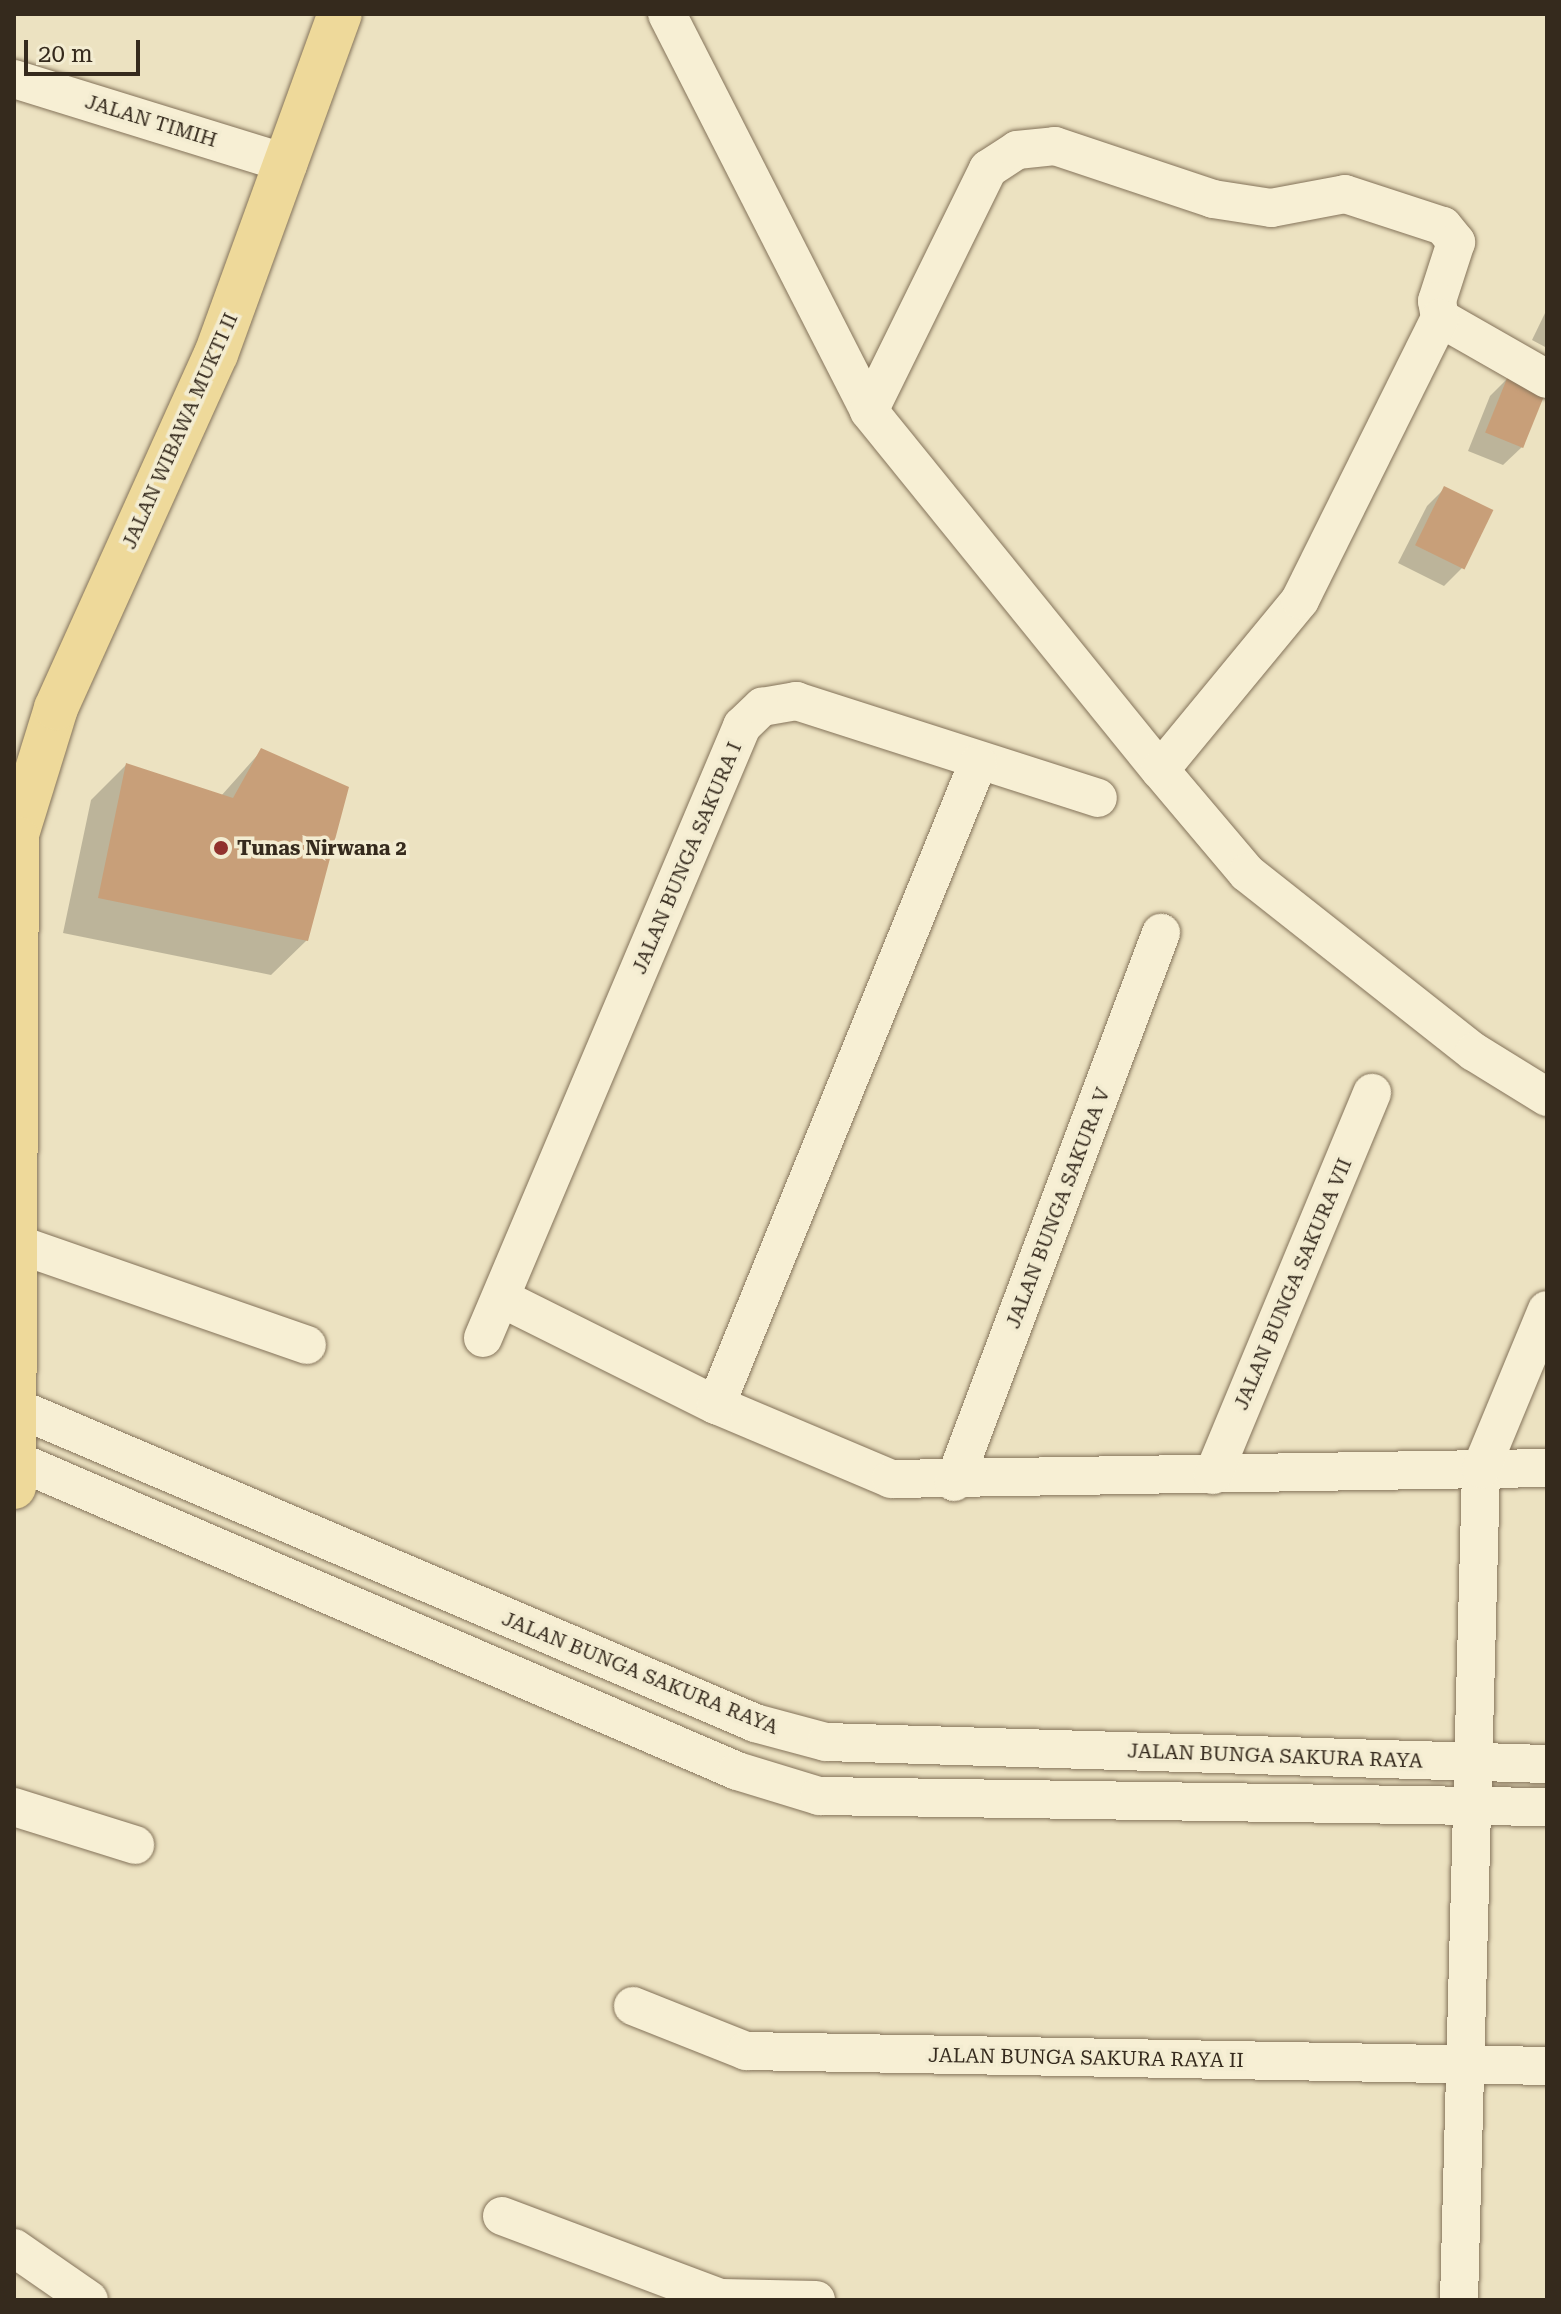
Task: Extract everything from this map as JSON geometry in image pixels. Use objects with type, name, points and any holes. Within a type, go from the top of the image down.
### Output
[{"type":"main road","name":"JALAN WIBAWA MUKTI II","points":[[15,1473],[15,841],[56,708],[216,354],[288,164],[340,14]]},
{"type":"street","points":[[667,14],[869,411],[1160,770],[1247,873],[1464,1044],[1547,1097]]},
{"type":"street","name":"JALAN TIMIH","points":[[14,79],[288,164]]},
{"type":"street","points":[[869,411],[988,169],[1017,150],[1055,146],[1169,188],[1271,208],[1345,194],[1443,226],[1456,242],[1437,301],[1440,318],[1300,600],[1160,770]]},
{"type":"street","points":[[1440,318],[1547,379]]},
{"type":"street","name":"JALAN BUNGA SAKURA I","points":[[483,1338],[503,1299],[742,726],[762,707],[796,701],[978,763],[1098,798]]},
{"type":"street","points":[[716,1405],[978,763]]},
{"type":"street","name":"JALAN BUNGA SAKURA V","points":[[954,1482],[1161,933]]},
{"type":"street","name":"JALAN BUNGA SAKURA VII","points":[[1213,1475],[1372,1093]]},
{"type":"street","points":[[17,1244],[307,1345]]},
{"type":"street","points":[[503,1299],[716,1405],[891,1479],[954,1482],[1547,1468]]},
{"type":"street","points":[[1459,2300],[1481,1469],[1547,1310]]},
{"type":"street","name":"JALAN BUNGA SAKURA RAYA","points":[[15,1407],[384,1568],[755,1723],[826,1742],[1547,1764]]},
{"type":"street","points":[[15,1473],[368,1611],[737,1771],[819,1796],[1547,1807]]},
{"type":"street","points":[[368,1611],[384,1568]]},
{"type":"street","points":[[737,1771],[755,1723]]},
{"type":"street","points":[[14,1807],[135,1845]]},
{"type":"street","name":"JALAN BUNGA SAKURA RAYA II","points":[[633,2006],[746,2051],[1547,2066]]},
{"type":"street","points":[[502,2216],[631,2286],[724,2299],[816,2300]]},
{"type":"street","points":[[14,2248],[89,2300]]},
{"type":"building","points":[[1508,376],[1546,391],[1523,448],[1485,433]]},
{"type":"building","points":[[1444,486],[1493,510],[1465,569],[1415,545]]},
{"type":"building","name":"Tunas Nirwana 2","points":[[261,748],[349,787],[308,941],[98,898],[126,763],[233,798]]},
{"type":"place","name":"Tunas Nirwana 2","points":[[221,848]]}]
